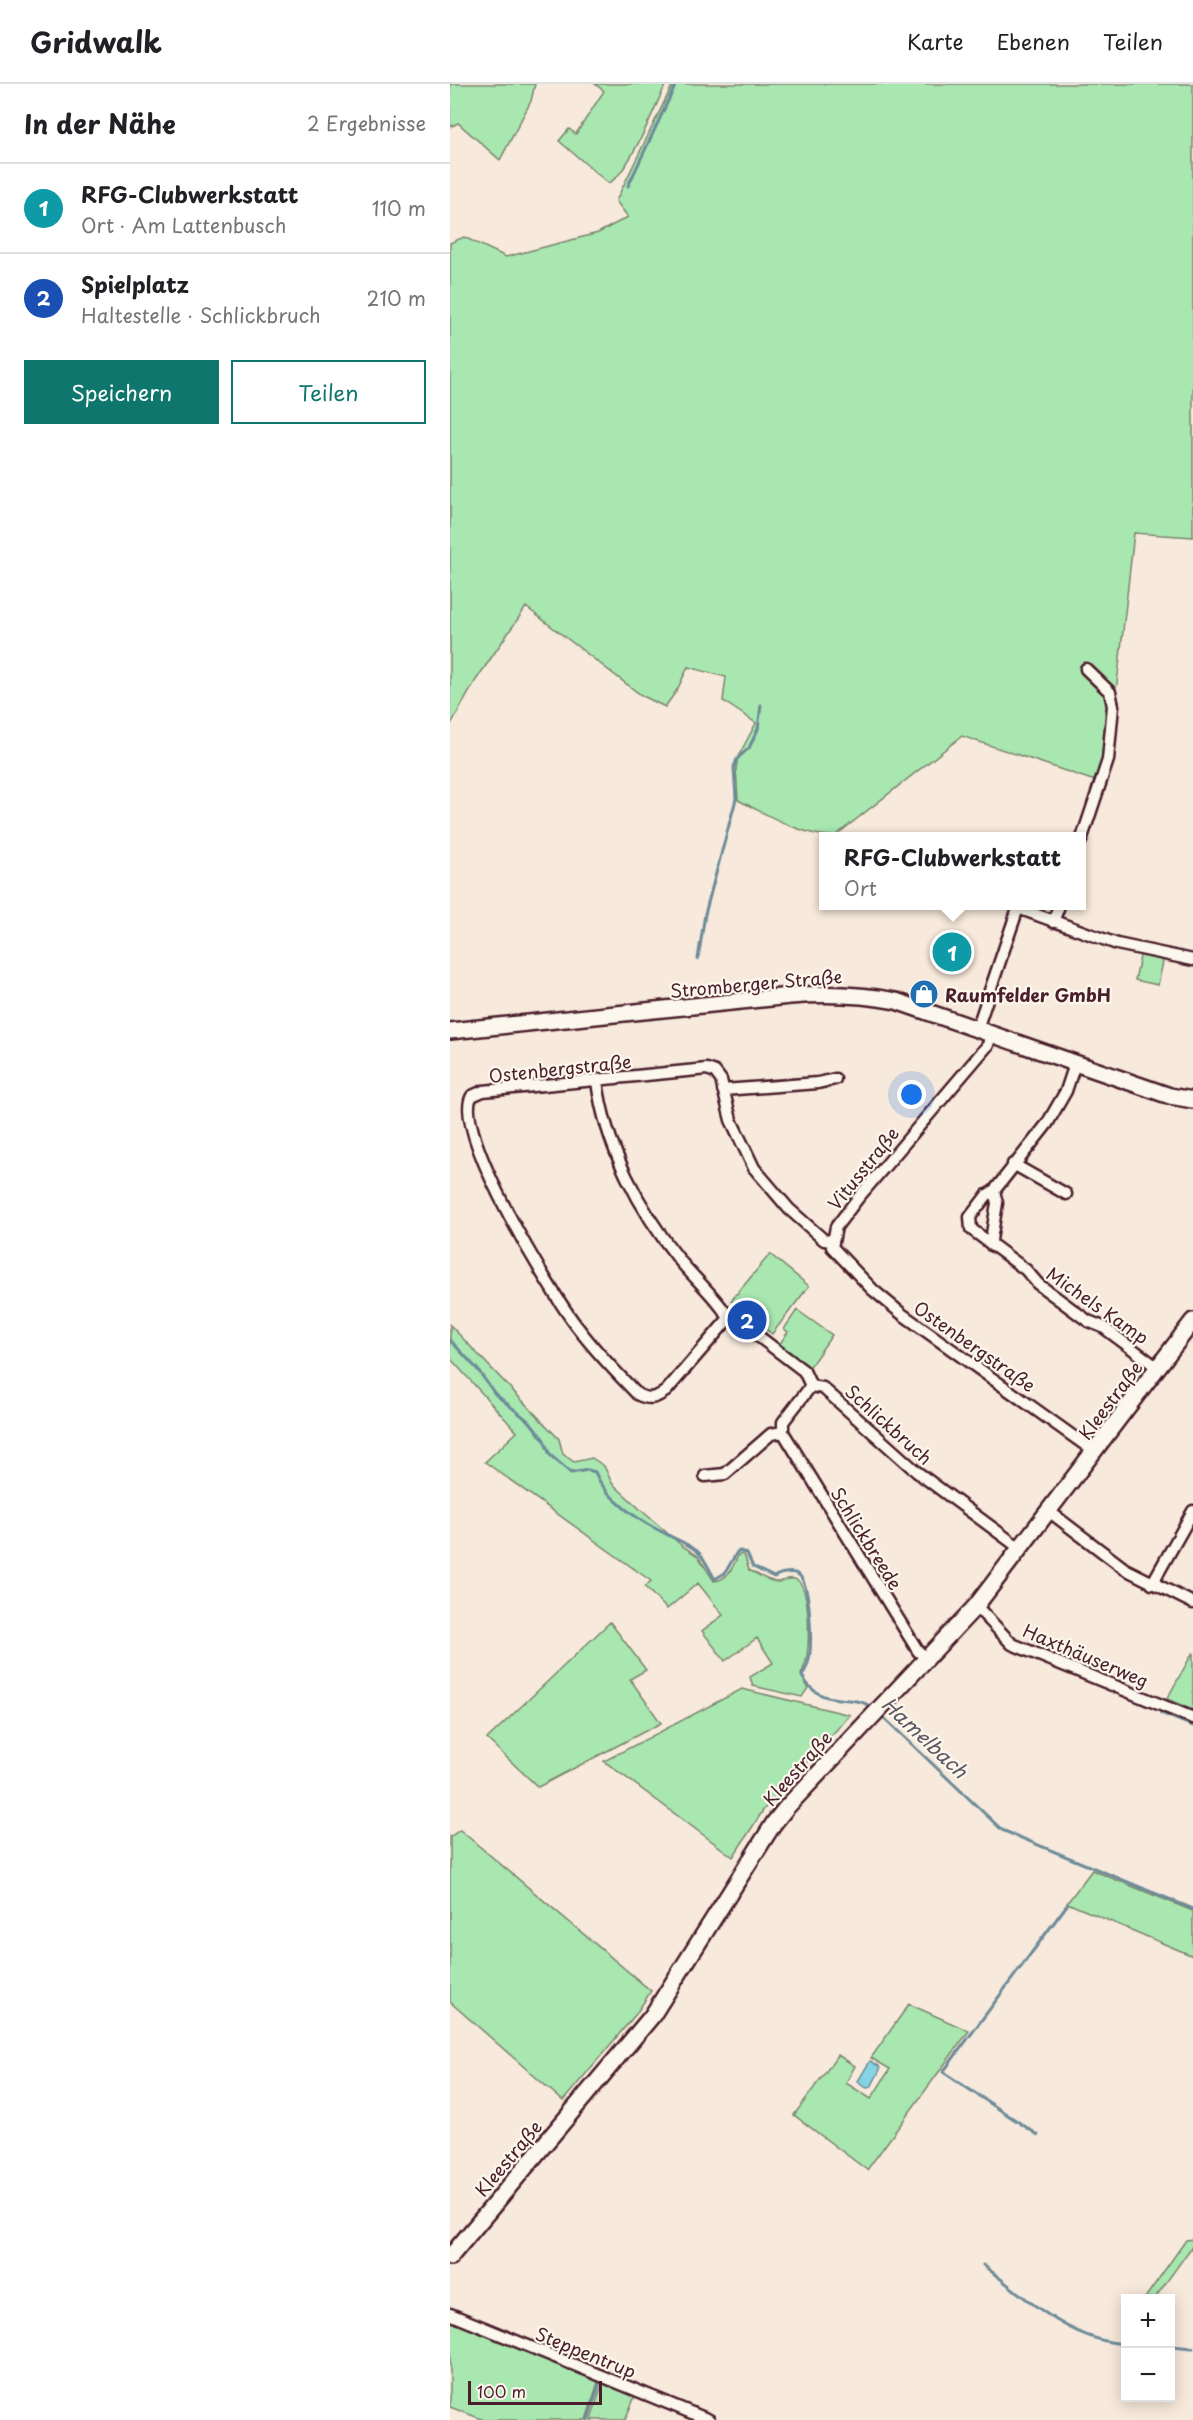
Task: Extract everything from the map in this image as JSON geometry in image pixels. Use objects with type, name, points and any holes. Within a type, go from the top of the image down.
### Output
[{"type":"street","points":[[1084,832],[1108,760],[1113,706],[1110,692],[1086,669]]},
{"type":"street","name":"Vitusstraße","points":[[832,1241],[836,1227],[858,1198],[988,1045],[984,1032],[1018,910]]},
{"type":"street","name":"Vitusstraße","points":[[1021,910],[1053,922]]},
{"type":"street","points":[[1058,910],[1053,922],[1117,944],[1193,960]]},
{"type":"street","name":"Stromberger Straße","points":[[450,1030],[829,993],[863,995],[896,1001],[1170,1096],[1193,1100]]},
{"type":"street","name":"Michels Kamp","points":[[1075,1064],[1066,1091],[1047,1124],[1013,1164],[994,1191],[987,1195],[970,1217],[969,1223],[971,1229],[1026,1270],[1038,1284],[1088,1321],[1103,1327],[1158,1368]]},
{"type":"street","name":"Ostenbergstraße","points":[[729,1318],[666,1391],[657,1398],[646,1398],[632,1389],[579,1329],[541,1274],[509,1218],[481,1154],[468,1117],[469,1100],[472,1096],[483,1091],[707,1069],[715,1072],[721,1080],[731,1120],[754,1168],[789,1209],[824,1240],[832,1241],[832,1247],[837,1254],[902,1314],[1095,1452]]},
{"type":"street","points":[[723,1090],[818,1083],[835,1079]]},
{"type":"street","name":"Schlickbruch","points":[[597,1081],[600,1104],[609,1133],[642,1206],[682,1263],[729,1318],[741,1323],[804,1371],[811,1386],[823,1388],[916,1472],[1021,1550]]},
{"type":"street","points":[[1013,1164],[1066,1194]]},
{"type":"street","points":[[992,1246],[997,1203],[994,1191]]},
{"type":"street","name":"Kleestraße","points":[[450,2257],[652,2016],[774,1823],[822,1767],[976,1606],[1050,1512],[1193,1321]]},
{"type":"street","points":[[705,1476],[725,1474],[771,1434],[783,1432],[783,1422],[811,1386]]},
{"type":"street","name":"Schlickbreede","points":[[783,1432],[918,1651],[927,1658]]},
{"type":"street","points":[[1152,1584],[1193,1511]]},
{"type":"street","points":[[1050,1512],[1125,1569],[1193,1603]]},
{"type":"street","name":"Haxthäuserweg","points":[[976,1606],[1012,1644],[1193,1718]]},
{"type":"street","name":"Steppentrup","points":[[450,2314],[709,2420]]},
{"type":"green space","points":[[450,84],[535,84],[531,101],[500,160],[458,123],[450,127]]},
{"type":"green space","points":[[595,84],[666,84],[632,155],[616,178],[608,183],[559,141],[569,129],[576,134],[604,91]]},
{"type":"green space","points":[[673,84],[1193,84],[1193,537],[1134,533],[1117,684],[1110,708],[1104,758],[1098,782],[962,736],[840,832],[811,833],[785,824],[738,800],[736,768],[738,757],[756,723],[723,701],[726,677],[688,667],[677,690],[665,707],[641,695],[526,607],[476,680],[450,726],[450,243],[464,237],[506,257],[598,233],[628,217],[616,201]]},
{"type":"green space","points":[[1141,952],[1164,957],[1158,985],[1135,980]]},
{"type":"green space","points":[[770,1254],[809,1286],[772,1334],[731,1301]]},
{"type":"green space","points":[[797,1310],[832,1335],[809,1368],[779,1345],[788,1332],[784,1329]]},
{"type":"green space","points":[[450,1325],[559,1439],[563,1454],[574,1462],[592,1458],[604,1466],[612,1483],[681,1545],[698,1556],[714,1581],[726,1575],[738,1555],[741,1554],[745,1557],[749,1570],[764,1578],[775,1582],[795,1579],[802,1585],[807,1604],[808,1639],[807,1657],[801,1675],[808,1688],[802,1697],[753,1686],[750,1677],[773,1663],[757,1638],[725,1661],[702,1631],[723,1615],[698,1583],[667,1609],[645,1587],[651,1581],[485,1462],[517,1432],[450,1358]]},
{"type":"green space","points":[[610,1622],[646,1670],[630,1679],[661,1723],[538,1787],[487,1739]]},
{"type":"green space","points":[[1193,1652],[1193,1710],[1167,1699]]},
{"type":"green space","points":[[742,1689],[850,1715],[764,1809],[733,1857],[604,1761]]},
{"type":"green space","points":[[460,1830],[651,1991],[636,2014],[563,2101],[450,2002],[450,1837]]},
{"type":"green space","points":[[1092,1870],[1193,1911],[1193,1956],[1067,1903]]},
{"type":"green space","points":[[909,2004],[969,2031],[867,2170],[794,2115],[838,2055],[855,2066],[846,2083],[871,2099],[890,2069],[871,2058]]},
{"type":"green space","points":[[1193,2239],[1193,2245],[1158,2294],[1148,2294],[1186,2240]]},
{"type":"green space","points":[[450,2320],[599,2379],[586,2420],[484,2420],[450,2407]]},
{"type":"green space","points":[[603,2380],[636,2394],[625,2420],[591,2420]]},
{"type":"water","points":[[870,2061],[879,2066],[880,2070],[871,2087],[867,2088],[858,2081]]},
{"type":"waterway","points":[[628,186],[676,84]]},
{"type":"waterway","points":[[698,959],[705,914],[736,799],[734,767],[737,759],[749,748],[758,729],[761,705]]},
{"type":"waterway","name":"Hamelbach","points":[[450,1340],[478,1370],[495,1394],[531,1423],[544,1440],[550,1455],[571,1473],[588,1470],[595,1472],[606,1491],[624,1508],[654,1528],[697,1551],[715,1579],[725,1573],[737,1552],[740,1551],[747,1554],[753,1567],[774,1577],[787,1573],[800,1576],[806,1592],[810,1629],[809,1659],[802,1676],[819,1694],[856,1701],[874,1709]]},
{"type":"waterway","points":[[1170,1703],[1193,1712]]},
{"type":"waterway","points":[[1161,1713],[1193,1726]]},
{"type":"waterway","name":"Hamelbach","points":[[881,1715],[1002,1830],[1193,1909]]},
{"type":"waterway","points":[[739,1863],[772,1811],[855,1722]]},
{"type":"waterway","points":[[682,1955],[732,1874]]},
{"type":"waterway","points":[[1038,2135],[943,2072],[1067,1905]]},
{"type":"waterway","points":[[666,2008],[683,1982]]},
{"type":"waterway","points":[[587,2105],[653,2027]]},
{"type":"waterway","points":[[450,2244],[563,2110]]},
{"type":"waterway","points":[[983,2265],[1032,2303],[1067,2326],[1086,2335],[1121,2343]]},
{"type":"waterway","points":[[1175,2346],[1193,2348]]},
{"type":"waterway","points":[[588,2420],[600,2381]]},
{"type":"place","name":"RFG-Clubwerkstatt","points":[[952,952]]},
{"type":"place","name":"Raumfelder GmbH","points":[[924,994]]},
{"type":"place","name":"Spielplatz","points":[[747,1320]]}]
